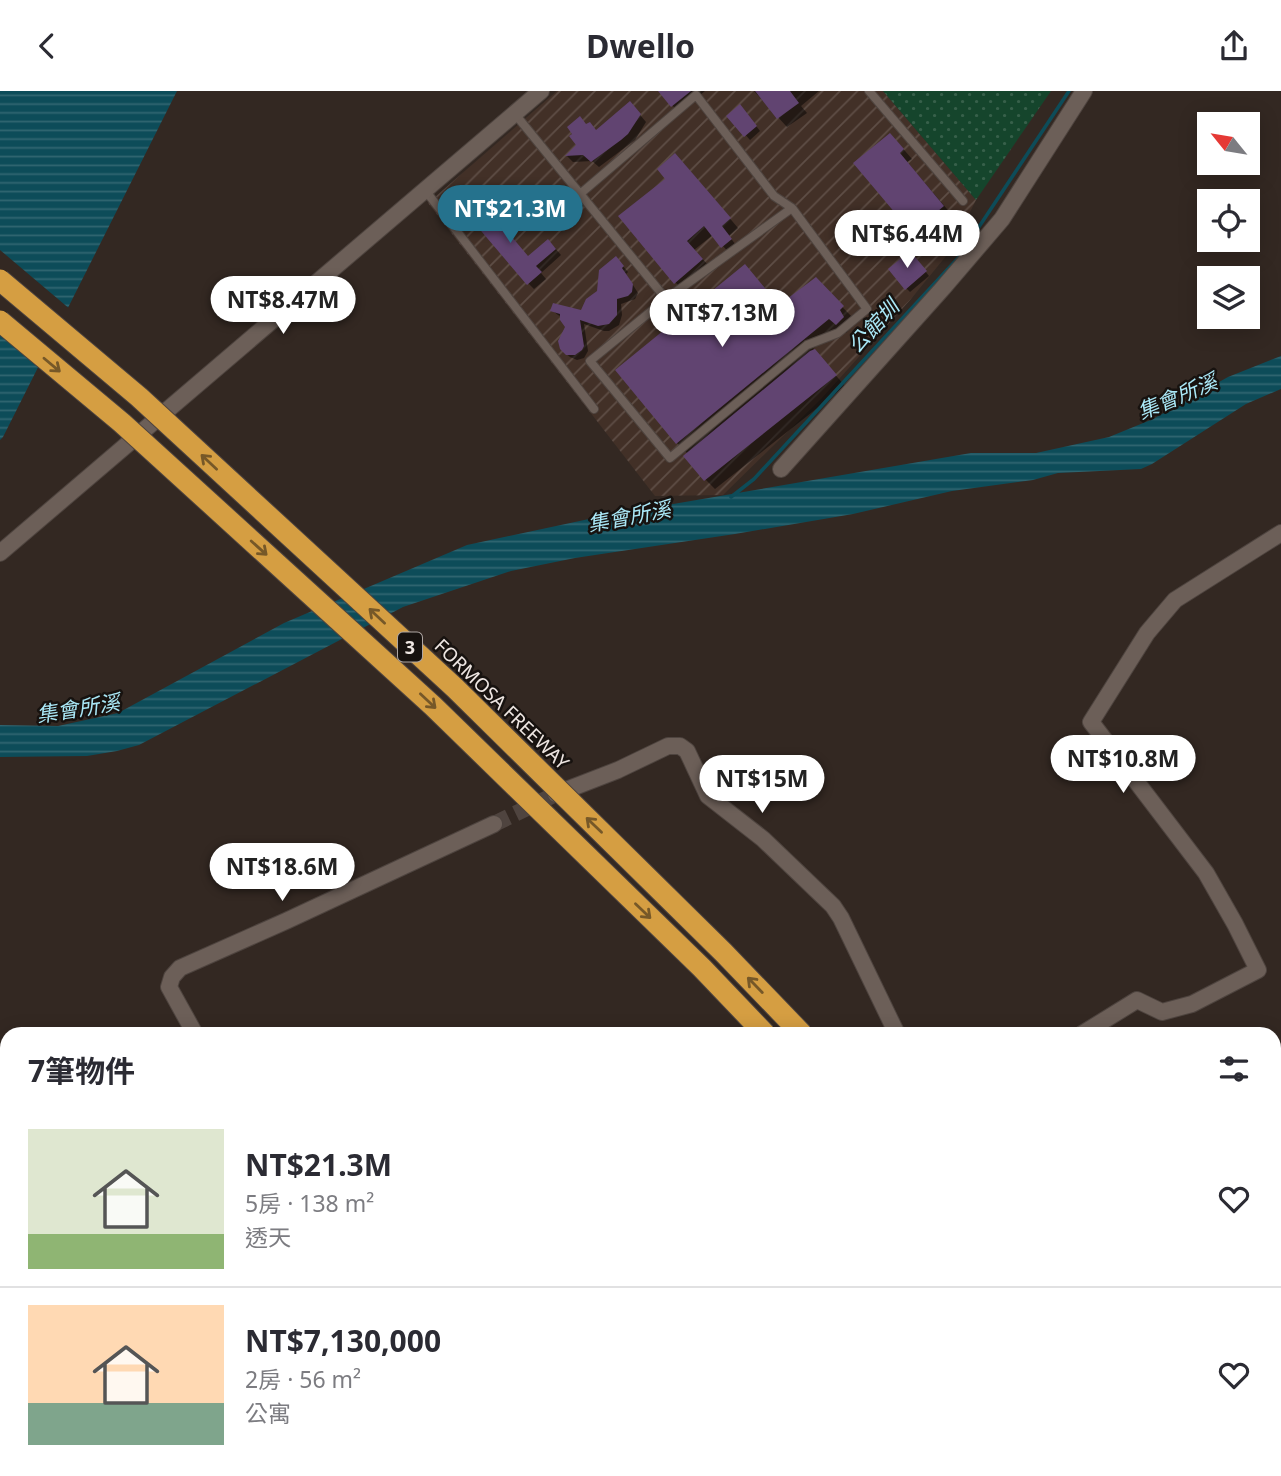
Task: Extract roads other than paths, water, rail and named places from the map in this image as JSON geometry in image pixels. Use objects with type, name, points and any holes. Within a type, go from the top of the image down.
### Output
[{"type":"highway","name":"FORMOSA FREEWAY","points":[[0,280],[139,397],[455,688],[724,953],[795,1027]]},
{"type":"highway","name":"3","points":[[0,321],[122,423],[433,706],[702,968],[758,1027]]},
{"type":"street","points":[[0,553],[541,91]]},
{"type":"street","points":[[782,468],[1002,219],[1084,91]]},
{"type":"street","points":[[1093,1027],[1137,1000],[1162,1012],[1192,1004],[1258,970],[1206,873],[1091,722],[1147,633],[1175,600],[1281,533]]},
{"type":"street","points":[[556,794],[668,746],[680,746],[687,751],[708,796],[762,839],[833,906],[894,1027]]},
{"type":"street","points":[[190,1027],[169,987],[172,977],[180,968],[494,824]]},
{"type":"lane","points":[[869,91],[963,201]]},
{"type":"lane","points":[[580,194],[696,95],[774,196],[792,208],[867,309],[838,333],[807,345],[670,458],[590,361],[666,299],[792,208]]},
{"type":"lane","points":[[515,114],[666,299]]},
{"type":"lane","points":[[425,190],[594,409]]},
{"type":"water","points":[[0,91],[177,91],[0,440]]},
{"type":"water","name":"集會所溪","points":[[1281,356],[1281,389],[1246,404],[1141,469],[1058,473],[1033,480],[952,491],[853,514],[575,558],[511,571],[403,607],[139,745],[87,756],[0,757],[0,725],[58,726],[118,713],[284,623],[467,545],[603,516],[971,453],[1036,453],[1109,437],[1153,419],[1228,377]]},
{"type":"waterway","name":"公館圳","points":[[731,497],[754,479],[959,257],[1069,91]]},
{"type":"tunnel","points":[[494,824],[556,794]]}]
